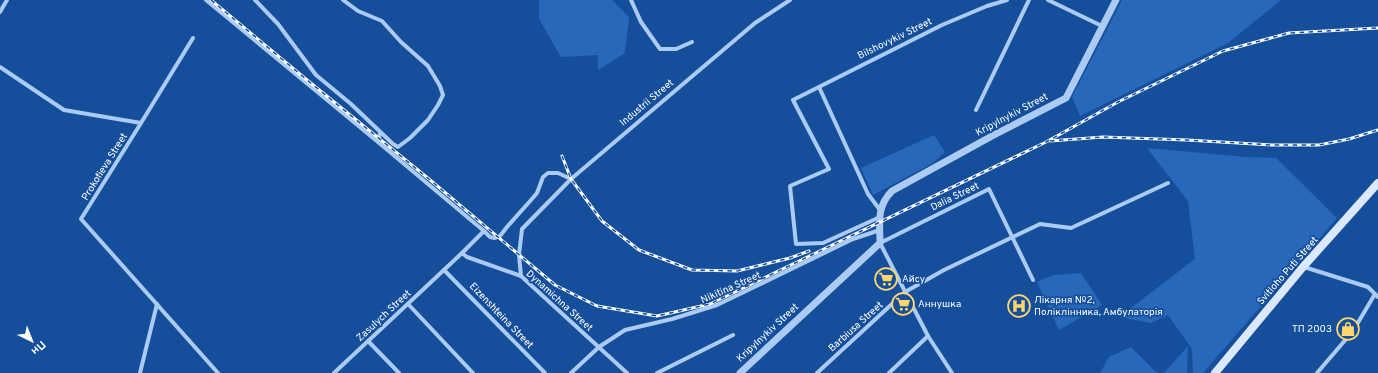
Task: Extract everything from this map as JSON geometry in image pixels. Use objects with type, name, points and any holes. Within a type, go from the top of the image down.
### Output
[{"type":"main road","name":"Svitloho Puti Street","points":[[1215,373],[1303,267],[1378,183]]},
{"type":"street","points":[[0,12],[7,0]]},
{"type":"street","points":[[206,0],[490,237],[495,238],[500,236],[506,227],[534,196],[543,177],[548,173],[558,173],[570,179]]},
{"type":"street","points":[[255,0],[278,24],[316,75],[351,104],[393,144],[398,147],[401,146],[428,120],[438,105],[442,94],[440,86],[428,66],[401,42],[382,21],[358,11],[343,0]]},
{"type":"street","points":[[631,0],[641,22],[660,49],[676,49],[692,42]]},
{"type":"street","name":"Industrii Street","points":[[520,276],[522,229],[570,179],[754,23],[790,0]]},
{"type":"street","name":"Bilshovykiv Street","points":[[880,214],[823,243],[796,244],[790,186],[829,170],[793,100],[942,25],[987,6],[1007,0]]},
{"type":"street","points":[[976,110],[1030,0]]},
{"type":"street","points":[[1048,0],[1102,26]]},
{"type":"street","name":"Kripylnykiv Street","points":[[880,214],[886,198],[892,191],[992,136],[1066,98],[1116,0]]},
{"type":"street","name":"Prokofieva Street","points":[[157,304],[81,219],[193,38]]},
{"type":"street","name":"Prokofieva Street","points":[[0,67],[64,110],[141,123]]},
{"type":"street","points":[[818,87],[868,194],[880,214],[880,243],[928,336],[952,373]]},
{"type":"street","points":[[378,142],[380,133]]},
{"type":"street","points":[[905,292],[944,270],[1040,224],[1071,228],[1168,183]]},
{"type":"street","name":"Dalia Street","points":[[880,243],[989,189],[1033,280]]},
{"type":"street","name":"Nikitina Street","points":[[571,373],[599,347],[625,330],[672,319],[717,305],[853,239],[880,230]]},
{"type":"street","points":[[444,270],[484,231]]},
{"type":"street","name":"Kripylnykiv Street","points":[[740,373],[880,243]]},
{"type":"street","name":"Dynamichna Street","points":[[462,253],[467,257],[520,276],[627,373]]},
{"type":"street","points":[[1303,267],[1368,287],[1377,296],[1353,331],[1317,373]]},
{"type":"street","name":"Zasulych Street","points":[[334,373],[444,270]]},
{"type":"street","name":"Eizenshteina Street","points":[[444,270],[545,373]]},
{"type":"street","name":"Barbiusa Street","points":[[816,373],[905,292]]},
{"type":"street","points":[[140,373],[157,304]]},
{"type":"street","points":[[157,304],[218,373]]},
{"type":"street","points":[[408,304],[473,373]]},
{"type":"street","points":[[657,373],[733,335]]},
{"type":"street","points":[[889,373],[928,336]]},
{"type":"street","points":[[368,341],[400,373]]},
{"type":"street","points":[[338,369],[342,373]]},
{"type":"shaded area","points":[[539,0],[612,0],[629,17],[625,53],[598,70],[598,55],[561,57],[539,19]]},
{"type":"shaded area","points":[[1122,0],[1281,0],[1228,43],[1080,116],[1072,97]]},
{"type":"shaded area","points":[[934,135],[945,152],[933,163],[873,195],[861,168]]},
{"type":"shaded area","points":[[1147,148],[1246,157],[1276,158],[1337,218],[1203,373],[1193,373],[1192,349],[1168,315],[1151,323],[1119,317],[1195,259],[1188,201]]},
{"type":"shaded area","points":[[1081,273],[1102,305],[1059,330],[1037,282],[1053,275]]},
{"type":"shaded area","points":[[1188,346],[1187,373],[1164,373]]},
{"type":"shaded area","points":[[1131,347],[1155,371],[1159,373],[1100,373],[1109,357]]},
{"type":"railway","points":[[211,0],[429,179],[555,285],[597,306],[657,316],[710,304],[1046,142],[1118,102],[1223,51],[1289,33],[1378,28]]},
{"type":"railway","points":[[1050,141],[1103,137],[1272,145],[1319,145],[1349,139],[1378,130]]},
{"type":"railway","points":[[562,156],[571,179],[602,221],[639,250],[692,270],[737,271],[790,258],[809,251]]},
{"type":"place","name":"Айсу","points":[[886,279]]},
{"type":"place","name":"Аннушка","points":[[903,304]]},
{"type":"place","name":"Лікарня №2, Поліклінника, Амбулаторія","points":[[1019,306]]},
{"type":"place","name":"ТП 2003","points":[[1348,329]]}]
